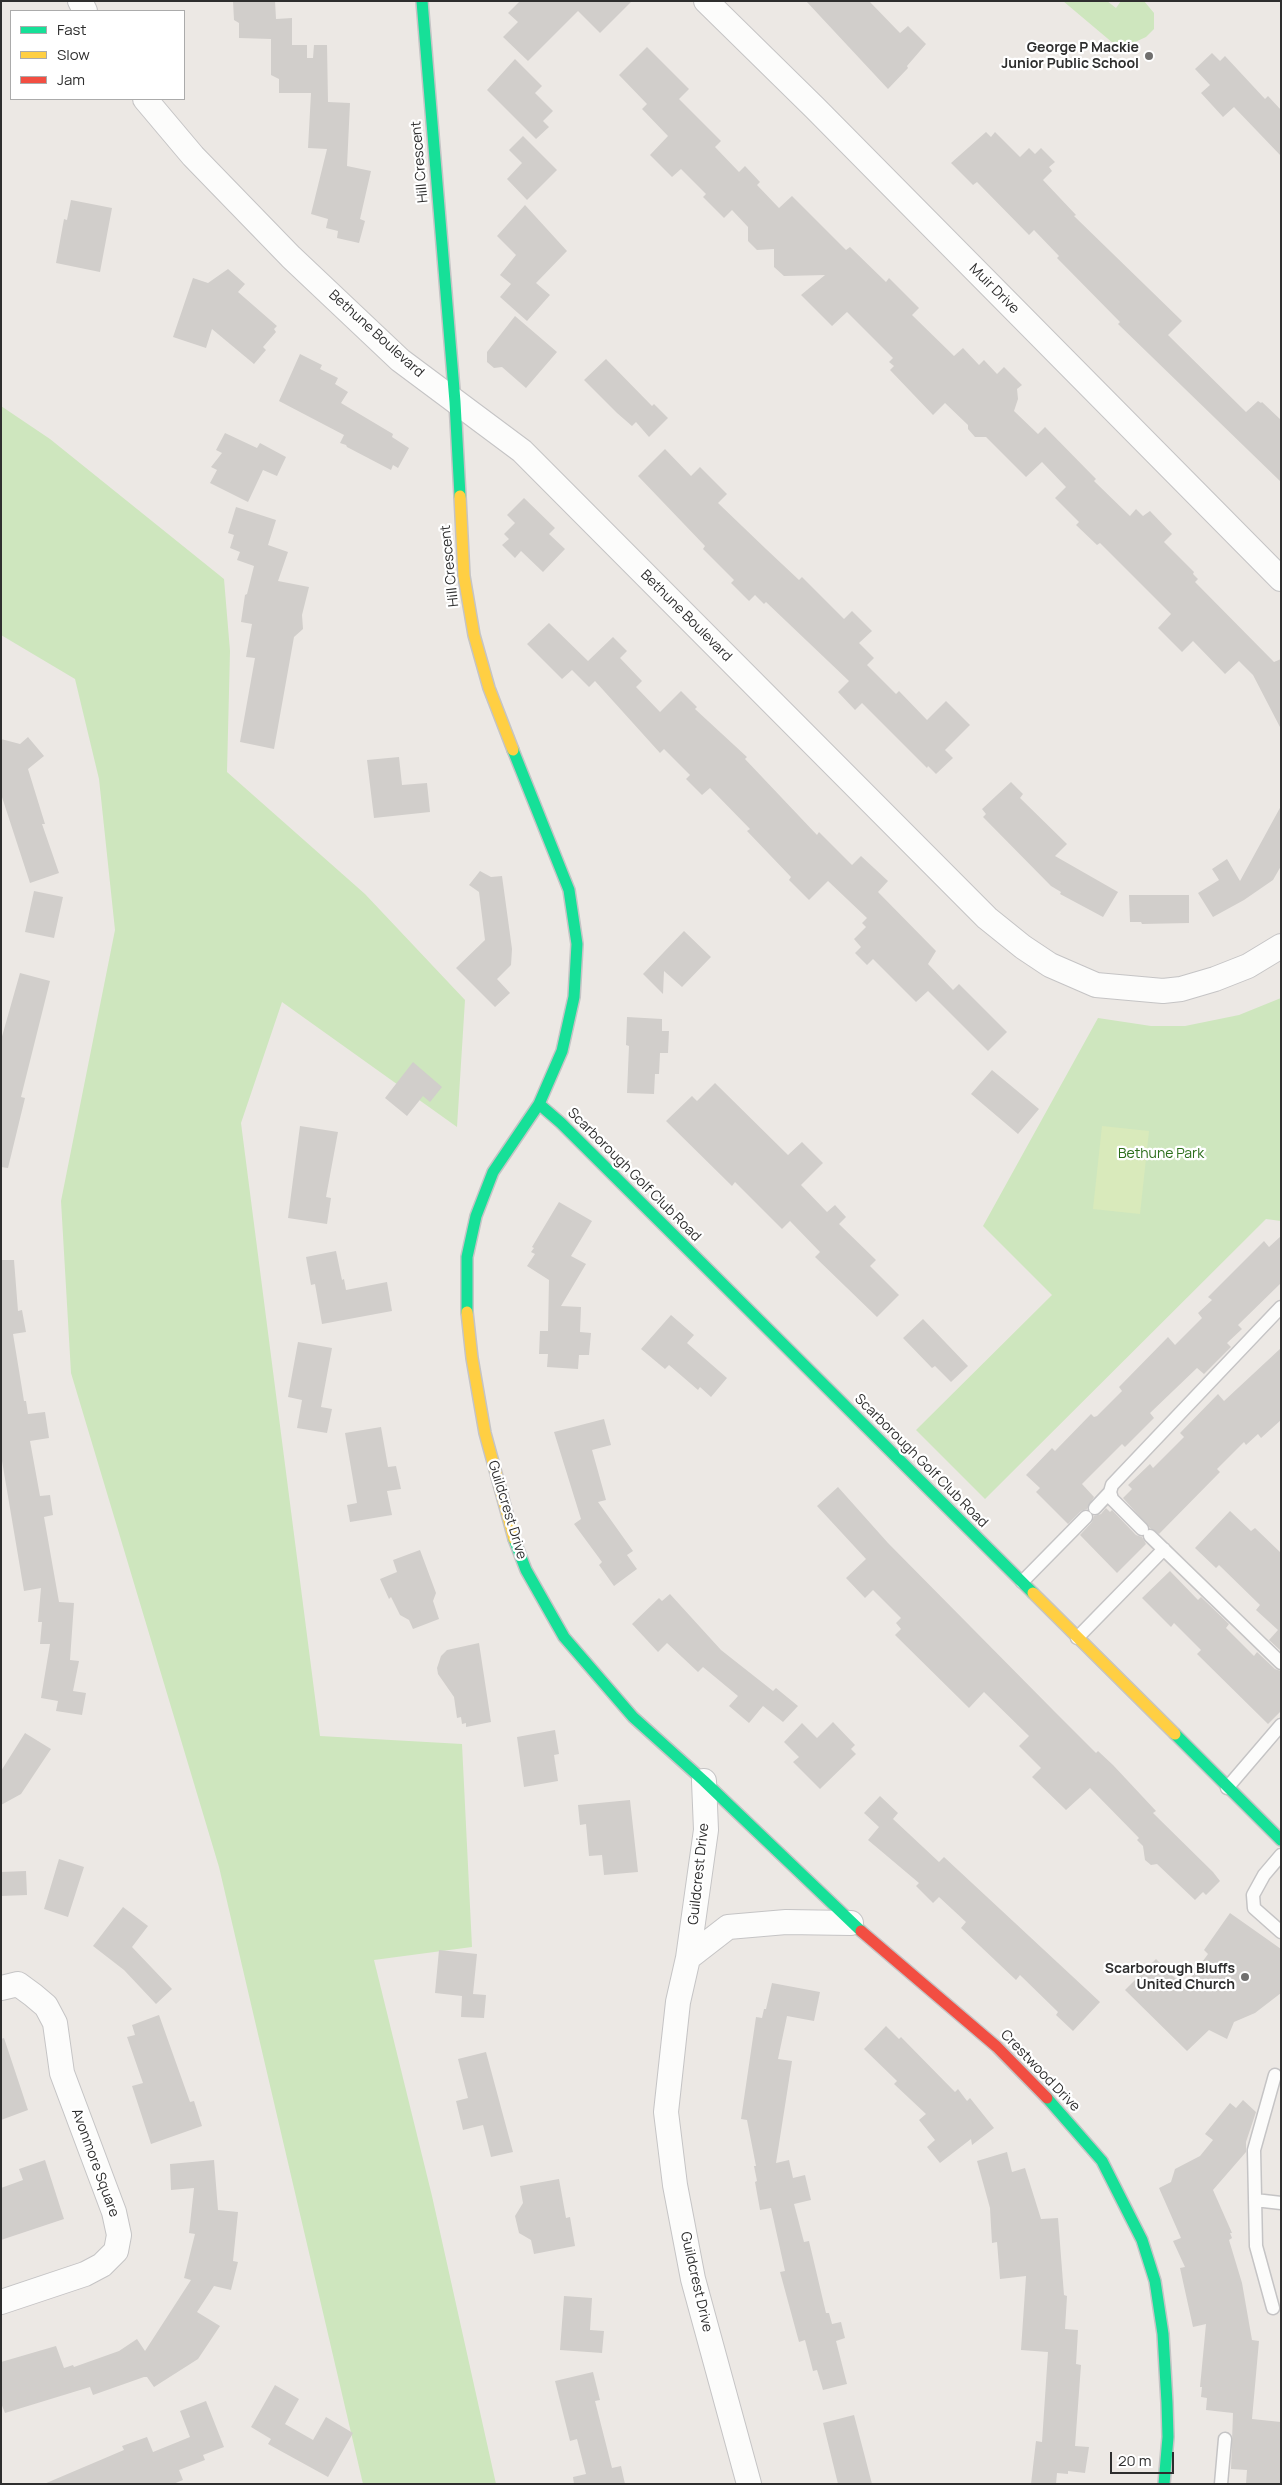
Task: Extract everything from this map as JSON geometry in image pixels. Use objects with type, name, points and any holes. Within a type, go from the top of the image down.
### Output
[{"type":"street","name":"Hill Crescent","points":[[422,1],[455,402],[464,576],[474,634],[489,688],[560,863],[569,890],[574,920],[577,967],[570,1022],[562,1051],[539,1104]]},
{"type":"street","name":"Muir Drive","points":[[706,1],[815,108],[1281,579]]},
{"type":"street","name":"Bethune Boulevard","points":[[146,100],[193,156],[291,257],[400,360],[522,451],[987,918],[1050,965],[1096,985],[1163,991],[1181,989],[1215,979],[1248,966],[1281,946]]},
{"type":"street","name":"Scarborough Golf Club Road","points":[[539,1104],[561,1122],[1281,1840]]},
{"type":"street","name":"Guildcrest Drive","points":[[539,1104],[493,1172],[476,1216],[467,1257],[467,1323],[484,1433],[513,1537],[526,1570],[564,1637],[611,1688],[633,1717],[704,1781],[706,1830],[688,1958],[678,2002],[666,2112],[675,2185],[693,2279],[749,2484]]},
{"type":"street","name":"Crestwood Drive","points":[[704,1781],[851,1923],[996,2047],[1087,2141],[1110,2174],[1142,2240],[1155,2281],[1164,2334],[1168,2437],[1164,2484]]},
{"type":"street","name":"Guildcrest Drive","points":[[688,1958],[728,1927],[786,1922],[851,1923]]},
{"type":"street","name":"Avonmore Square","points":[[1,1988],[18,1984],[46,2006],[55,2023],[62,2073],[114,2212],[119,2235],[116,2250],[102,2265],[84,2274],[1,2302]]},
{"type":"lane","points":[[1022,1582],[1110,1492],[1112,1485],[1281,1307]]},
{"type":"lane","points":[[1110,1492],[1113,1500],[1281,1663]]},
{"type":"lane","points":[[1077,1638],[1164,1549]]},
{"type":"lane","points":[[1227,1788],[1281,1725]]},
{"type":"lane","points":[[1281,1855],[1264,1875],[1253,1896],[1254,1908],[1281,1932]]},
{"type":"lane","points":[[1273,2308],[1256,2246],[1254,2150],[1276,2076]]},
{"type":"lane","points":[[1255,2200],[1281,2203]]},
{"type":"lane","points":[[1221,2484],[1225,2438]]},
{"type":"green space","points":[[1063,1],[1107,1],[1116,8],[1121,1],[1144,1],[1154,13],[1154,29],[1146,37],[1120,49]]},
{"type":"green space","points":[[1,406],[50,439],[224,579],[230,651],[227,772],[365,894],[465,1000],[457,1127],[282,1002],[241,1123],[320,1736],[462,1744],[472,1947],[374,1960],[432,2196],[496,2484],[363,2484],[219,1867],[71,1373],[61,1201],[115,930],[99,779],[75,679],[1,635]]},
{"type":"green space","name":"Bethune Park","points":[[1281,998],[1281,1221],[1266,1219],[985,1499],[916,1430],[1052,1295],[983,1226],[1098,1018],[1151,1026],[1185,1026],[1239,1015]]},
{"type":"green space","points":[[1102,1126],[1149,1131],[1140,1214],[1093,1209]]},
{"type":"building","points":[[233,1],[275,1],[276,19],[292,18],[292,45],[307,45],[307,58],[313,58],[314,45],[327,45],[328,102],[350,103],[347,166],[371,171],[360,219],[365,221],[359,243],[337,238],[338,231],[326,228],[328,219],[311,214],[327,149],[308,148],[311,93],[279,93],[279,79],[271,75],[271,39],[239,38],[239,23],[234,20]]},
{"type":"building","points":[[520,1],[632,1],[600,33],[578,11],[528,61],[503,37],[518,22],[508,13]]},
{"type":"building","points":[[806,1],[869,1],[900,33],[908,26],[926,44],[907,66],[908,68],[888,89]]},
{"type":"building","points":[[647,47],[689,89],[679,99],[721,141],[715,147],[739,172],[745,166],[760,182],[757,185],[779,208],[792,196],[846,250],[850,247],[886,282],[889,278],[919,308],[912,315],[954,356],[963,348],[979,365],[984,360],[997,374],[1004,367],[1022,385],[1017,389],[1018,399],[1014,411],[1038,434],[1045,427],[1096,479],[1094,481],[1130,516],[1136,509],[1143,516],[1150,511],[1172,534],[1164,542],[1194,572],[1193,574],[1198,579],[1195,582],[1274,662],[1281,659],[1281,729],[1253,675],[1239,661],[1225,674],[1193,641],[1182,652],[1158,628],[1171,614],[1100,543],[1097,545],[1076,525],[1079,522],[1055,498],[1066,487],[1042,462],[1026,477],[986,437],[975,437],[968,429],[968,425],[945,403],[933,415],[890,370],[894,366],[889,362],[893,358],[847,312],[832,326],[801,295],[825,275],[784,276],[774,267],[774,249],[757,250],[748,241],[748,227],[732,210],[724,218],[703,197],[706,194],[681,169],[672,177],[650,155],[668,136],[642,109],[647,104],[619,75]]},
{"type":"building","points":[[1212,53],[1220,61],[1225,56],[1265,99],[1268,96],[1281,110],[1281,156],[1234,107],[1223,117],[1201,93],[1210,85],[1195,69]]},
{"type":"building","points":[[515,59],[542,86],[535,93],[553,111],[543,121],[549,127],[536,139],[487,90]]},
{"type":"building","points":[[986,132],[991,137],[995,132],[1020,157],[1029,148],[1035,154],[1041,148],[1055,162],[1049,167],[1052,171],[1043,180],[1076,215],[1074,216],[1182,321],[1168,335],[1246,412],[1258,401],[1262,402],[1281,420],[1281,482],[1118,324],[1120,322],[1057,258],[1059,256],[1034,230],[1029,235],[977,182],[973,185],[951,163]]},
{"type":"building","points":[[523,136],[557,170],[527,200],[507,179],[522,163],[509,150]]},
{"type":"building","points":[[71,200],[112,208],[100,272],[56,263],[64,219],[67,220]]},
{"type":"building","points":[[525,205],[567,251],[536,283],[550,295],[527,321],[500,297],[511,284],[500,275],[516,255],[497,236]]},
{"type":"building","points":[[228,269],[245,284],[238,292],[277,326],[274,329],[276,332],[263,347],[266,350],[254,364],[212,329],[206,348],[173,337],[193,278],[208,283]]},
{"type":"building","points":[[515,316],[557,352],[526,388],[502,367],[494,368],[487,362],[487,352]]},
{"type":"building","points":[[300,354],[322,365],[320,369],[338,378],[335,384],[348,392],[341,403],[393,434],[392,437],[409,448],[398,468],[393,465],[391,470],[347,447],[340,443],[344,435],[279,401]]},
{"type":"building","points":[[606,359],[652,406],[654,404],[668,418],[649,437],[636,422],[632,426],[617,413],[584,380]]},
{"type":"building","points":[[225,433],[257,448],[260,443],[286,457],[277,476],[263,470],[248,502],[210,483],[217,470],[211,467],[222,453],[216,450]]},
{"type":"building","points":[[665,449],[691,476],[700,467],[727,494],[718,503],[799,580],[802,577],[844,619],[852,611],[872,631],[859,643],[874,658],[867,665],[896,694],[899,691],[927,720],[946,701],[970,725],[945,750],[953,758],[936,774],[928,766],[927,768],[862,703],[855,710],[838,692],[849,681],[766,602],[764,604],[755,595],[749,601],[731,583],[734,580],[703,549],[705,546],[638,476]]},
{"type":"building","points":[[524,498],[555,528],[549,534],[565,549],[543,572],[521,551],[515,558],[502,545],[509,539],[504,534],[515,523],[507,515]]},
{"type":"building","points":[[236,507],[276,520],[268,545],[288,552],[278,581],[309,587],[302,615],[303,629],[294,637],[274,749],[240,742],[255,658],[246,657],[252,624],[241,622],[245,595],[247,594],[254,566],[237,560],[240,552],[230,548],[234,535],[228,533]]},
{"type":"building","points":[[549,623],[588,661],[613,637],[627,651],[620,658],[642,681],[636,687],[660,712],[681,691],[697,707],[695,709],[747,757],[745,759],[817,835],[819,832],[852,865],[861,856],[888,881],[878,892],[936,951],[928,964],[953,990],[959,984],[1007,1032],[988,1051],[928,991],[916,1002],[873,959],[867,965],[855,953],[861,947],[854,939],[866,927],[862,923],[867,918],[828,881],[809,900],[789,880],[791,877],[747,831],[750,829],[710,788],[702,795],[686,779],[690,775],[664,749],[660,753],[595,681],[589,687],[572,670],[562,679],[527,644]]},
{"type":"building","points":[[28,737],[44,756],[28,769],[45,824],[42,824],[59,873],[30,883],[1,794],[1,739],[20,744]]},
{"type":"building","points":[[399,757],[402,785],[427,783],[430,812],[374,818],[367,760]]},
{"type":"building","points":[[1011,782],[1023,794],[1020,798],[1067,844],[1055,856],[1118,892],[1103,917],[1060,894],[1061,892],[1051,886],[983,817],[986,814],[982,809]]},
{"type":"building","points":[[1281,806],[1281,866],[1273,880],[1244,900],[1213,917],[1198,893],[1219,880],[1212,869],[1227,859],[1240,881]]},
{"type":"building","points":[[480,871],[491,877],[502,876],[512,949],[511,965],[497,979],[510,993],[495,1007],[456,968],[485,940],[479,892],[469,885]]},
{"type":"building","points":[[34,891],[63,897],[54,938],[25,932]]},
{"type":"building","points":[[1129,895],[1189,895],[1189,923],[1142,924],[1141,922],[1130,922]]},
{"type":"building","points":[[684,931],[711,957],[682,987],[664,971],[663,994],[643,974]]},
{"type":"building","points":[[20,973],[50,981],[21,1097],[25,1098],[8,1168],[1,1167],[1,1040]]},
{"type":"building","points":[[627,1017],[662,1019],[662,1031],[669,1031],[668,1053],[660,1053],[659,1074],[655,1074],[654,1094],[627,1093],[629,1046],[626,1045]]},
{"type":"building","points":[[413,1062],[442,1087],[430,1102],[423,1096],[407,1116],[385,1098]]},
{"type":"building","points":[[992,1070],[1039,1109],[1018,1134],[971,1094]]},
{"type":"building","points":[[715,1083],[788,1155],[802,1142],[823,1163],[801,1185],[827,1212],[835,1205],[846,1217],[839,1224],[876,1260],[870,1266],[899,1295],[877,1317],[815,1257],[820,1252],[790,1221],[782,1229],[735,1182],[732,1186],[666,1121],[692,1096],[697,1101]]},
{"type":"building","points":[[300,1126],[338,1132],[326,1197],[331,1198],[327,1224],[288,1218]]},
{"type":"building","points":[[559,1202],[592,1221],[571,1256],[586,1264],[561,1306],[581,1307],[580,1332],[591,1333],[589,1355],[579,1355],[578,1369],[547,1367],[548,1354],[539,1354],[540,1331],[548,1331],[549,1280],[527,1266],[535,1254],[531,1252],[534,1248],[532,1247]]},
{"type":"building","points":[[1281,1236],[1281,1283],[1238,1325],[1242,1329],[1227,1343],[1231,1347],[1204,1374],[1197,1368],[1150,1413],[1154,1418],[1125,1447],[1122,1444],[1082,1484],[1094,1497],[1087,1509],[1081,1511],[1068,1524],[1036,1492],[1040,1488],[1026,1475],[1052,1448],[1055,1451],[1091,1414],[1094,1417],[1097,1416],[1122,1391],[1119,1387],[1168,1337],[1175,1345],[1202,1318],[1198,1313],[1212,1300],[1208,1297],[1264,1241],[1269,1247]]},
{"type":"building","points":[[336,1251],[346,1290],[387,1282],[392,1311],[322,1324],[315,1284],[311,1285],[306,1257]]},
{"type":"building","points":[[1,1260],[14,1260],[18,1311],[22,1310],[26,1332],[13,1334],[24,1401],[26,1401],[28,1414],[45,1412],[49,1438],[30,1441],[40,1496],[50,1495],[53,1515],[44,1517],[59,1602],[74,1603],[70,1660],[79,1661],[73,1691],[86,1693],[82,1715],[56,1711],[58,1701],[41,1698],[50,1644],[40,1644],[42,1622],[38,1622],[41,1588],[24,1591],[1,1455]]},
{"type":"building","points":[[671,1315],[694,1335],[687,1343],[727,1378],[711,1397],[700,1387],[698,1390],[669,1365],[665,1369],[641,1349]]},
{"type":"building","points":[[923,1319],[968,1366],[951,1382],[935,1366],[932,1368],[903,1338]]},
{"type":"building","points":[[298,1342],[332,1348],[321,1407],[332,1409],[327,1433],[297,1428],[302,1400],[288,1397]]},
{"type":"building","points":[[1281,1348],[1281,1420],[1261,1438],[1258,1434],[1246,1445],[1244,1442],[1217,1469],[1220,1472],[1159,1534],[1150,1528],[1123,1498],[1132,1489],[1128,1485],[1150,1464],[1153,1468],[1184,1437],[1180,1433],[1218,1394],[1224,1401]]},
{"type":"building","points":[[604,1419],[611,1445],[592,1450],[606,1500],[598,1502],[633,1551],[627,1555],[637,1569],[614,1586],[599,1565],[602,1562],[574,1524],[581,1519],[554,1432]]},
{"type":"building","points":[[381,1427],[388,1467],[396,1466],[401,1489],[387,1491],[392,1515],[350,1522],[347,1505],[357,1503],[345,1433]]},
{"type":"building","points":[[838,1487],[888,1543],[1096,1753],[1098,1751],[1113,1765],[1156,1811],[1153,1813],[1213,1872],[1220,1881],[1206,1895],[1203,1892],[1195,1900],[1157,1864],[1151,1865],[1145,1860],[1143,1846],[1137,1840],[1139,1838],[1090,1788],[1066,1810],[1032,1777],[1041,1768],[1019,1746],[1029,1736],[984,1692],[969,1708],[895,1635],[901,1629],[896,1623],[901,1618],[873,1590],[865,1598],[846,1578],[866,1559],[817,1506]]},
{"type":"building","points":[[1106,1508],[1110,1512],[1112,1510],[1136,1535],[1142,1537],[1146,1544],[1117,1573],[1080,1535],[1092,1522],[1094,1516],[1101,1514]]},
{"type":"building","points":[[1230,1511],[1251,1531],[1255,1528],[1281,1553],[1281,1651],[1269,1640],[1278,1630],[1256,1610],[1260,1605],[1219,1565],[1216,1568],[1195,1548]]},
{"type":"building","points":[[420,1550],[436,1593],[433,1601],[439,1619],[413,1629],[409,1620],[400,1615],[391,1597],[389,1599],[380,1579],[397,1572],[393,1560]]},
{"type":"building","points":[[1170,1571],[1198,1600],[1201,1597],[1229,1624],[1226,1628],[1254,1656],[1257,1652],[1275,1669],[1281,1671],[1281,1711],[1268,1724],[1197,1654],[1201,1650],[1174,1623],[1171,1627],[1142,1598]]},
{"type":"building","points":[[670,1594],[721,1650],[773,1691],[776,1688],[798,1706],[783,1722],[763,1706],[749,1723],[729,1706],[738,1696],[703,1667],[698,1672],[667,1643],[658,1652],[632,1624],[659,1598],[662,1601]]},
{"type":"building","points":[[479,1643],[491,1722],[466,1727],[466,1723],[462,1724],[461,1717],[457,1718],[454,1697],[438,1674],[437,1668],[441,1656],[447,1650]]},
{"type":"building","points":[[833,1722],[855,1745],[851,1749],[856,1754],[820,1789],[793,1762],[799,1757],[784,1742],[802,1723],[817,1738]]},
{"type":"building","points":[[555,1730],[559,1754],[554,1755],[558,1781],[524,1787],[517,1737]]},
{"type":"building","points":[[25,1733],[51,1749],[21,1794],[1,1805],[1,1771]]},
{"type":"building","points":[[880,1796],[898,1813],[893,1819],[939,1862],[944,1857],[1100,2002],[1073,2031],[1056,2015],[1058,2012],[1020,1975],[1016,1980],[961,1928],[966,1922],[939,1897],[933,1903],[916,1886],[919,1883],[868,1840],[879,1827],[864,1813]]},
{"type":"building","points":[[630,1800],[638,1872],[604,1875],[602,1855],[589,1856],[586,1824],[580,1825],[578,1805]]},
{"type":"building","points":[[59,1859],[84,1867],[68,1917],[44,1909]]},
{"type":"building","points":[[26,1871],[27,1895],[1,1896],[1,1872]]},
{"type":"building","points":[[123,1907],[148,1926],[132,1947],[172,1989],[156,2004],[124,1970],[93,1946]]},
{"type":"building","name":"Scarborough Bluffs United Church","points":[[1230,1913],[1281,1949],[1281,1993],[1255,2013],[1234,2022],[1227,2039],[1209,2030],[1187,2051],[1125,1990],[1156,1959],[1184,1987],[1208,1954],[1204,1950]]},
{"type":"building","points":[[439,1950],[477,1954],[473,1994],[486,1995],[484,2018],[461,2017],[462,1996],[435,1993]]},
{"type":"building","points":[[772,1983],[820,1992],[814,2021],[787,2016],[778,2059],[792,2061],[776,2163],[789,2160],[793,2178],[805,2175],[811,2200],[794,2204],[804,2242],[809,2241],[826,2313],[829,2313],[832,2324],[841,2322],[845,2338],[836,2341],[847,2384],[823,2390],[817,2370],[813,2371],[805,2340],[799,2342],[780,2272],[785,2271],[771,2208],[760,2210],[755,2182],[757,2181],[754,2166],[756,2166],[747,2120],[741,2119],[756,2017],[762,2018]]},
{"type":"building","points":[[159,2015],[190,2102],[194,2101],[202,2126],[151,2144],[132,2086],[143,2083],[127,2037],[135,2035],[132,2025]]},
{"type":"building","points":[[886,2026],[899,2039],[901,2037],[955,2092],[958,2089],[967,2101],[970,2098],[994,2128],[972,2145],[971,2139],[940,2163],[927,2147],[935,2140],[919,2120],[926,2114],[894,2084],[897,2081],[864,2049]]},
{"type":"building","points":[[4,2038],[28,2110],[1,2120],[1,2039]]},
{"type":"building","points":[[486,2052],[513,2152],[491,2157],[483,2125],[463,2130],[456,2101],[468,2098],[458,2059]]},
{"type":"building","points":[[1243,2100],[1256,2112],[1246,2142],[1246,2152],[1213,2190],[1232,2233],[1230,2233],[1232,2238],[1229,2240],[1242,2283],[1252,2340],[1259,2341],[1252,2419],[1281,2422],[1281,2484],[1246,2484],[1247,2470],[1231,2469],[1233,2413],[1206,2410],[1207,2398],[1201,2397],[1202,2387],[1200,2387],[1206,2324],[1193,2327],[1180,2268],[1185,2267],[1173,2241],[1181,2238],[1159,2188],[1171,2182],[1175,2169],[1200,2156],[1213,2140],[1205,2134],[1230,2103],[1236,2108]]},
{"type":"building","points":[[1007,2152],[1012,2172],[1025,2168],[1041,2219],[1058,2218],[1064,2295],[1067,2296],[1065,2329],[1078,2330],[1076,2364],[1081,2365],[1075,2446],[1089,2447],[1085,2473],[1068,2471],[1068,2474],[1057,2473],[1056,2484],[1031,2484],[1036,2441],[1042,2442],[1048,2352],[1021,2350],[1026,2276],[1000,2279],[997,2242],[992,2243],[990,2208],[977,2161]]},
{"type":"building","points":[[45,2160],[64,2219],[1,2240],[1,2188],[23,2180],[19,2169]]},
{"type":"building","points":[[214,2160],[218,2210],[238,2212],[233,2261],[238,2262],[231,2290],[214,2286],[197,2312],[220,2326],[198,2359],[154,2387],[147,2377],[144,2377],[93,2395],[90,2387],[5,2413],[1,2403],[1,2362],[56,2346],[64,2368],[73,2365],[74,2367],[119,2351],[137,2339],[145,2351],[191,2280],[184,2278],[195,2234],[189,2233],[194,2188],[171,2190],[170,2164]]},
{"type":"building","points":[[559,2179],[566,2218],[570,2217],[575,2246],[534,2254],[531,2240],[519,2233],[515,2216],[523,2203],[520,2186]]},
{"type":"building","points":[[564,2296],[592,2298],[590,2330],[604,2331],[602,2353],[560,2350]]},
{"type":"building","points":[[593,2372],[600,2400],[595,2401],[612,2468],[621,2466],[625,2484],[574,2484],[573,2477],[586,2474],[577,2439],[570,2441],[555,2381]]},
{"type":"building","points":[[275,2385],[299,2399],[285,2424],[313,2440],[326,2417],[353,2433],[328,2477],[268,2444],[271,2439],[251,2427]]},
{"type":"building","points":[[206,2401],[224,2447],[203,2455],[205,2460],[179,2470],[183,2480],[173,2484],[44,2484],[124,2450],[122,2446],[147,2437],[153,2452],[190,2437],[180,2411]]},
{"type":"building","points":[[854,2415],[872,2484],[838,2484],[823,2423]]},
{"type":"traffic: fast","points":[[422,1],[455,402],[460,496]]},
{"type":"traffic: fast","points":[[467,1312],[467,1257],[476,1216],[493,1172],[539,1104],[562,1051],[574,997],[577,944],[569,890],[513,750]]},
{"type":"traffic: fast","points":[[539,1104],[561,1123],[1033,1593]]},
{"type":"traffic: fast","points":[[514,1539],[526,1570],[564,1637],[633,1717],[704,1781],[861,1931]]},
{"type":"traffic: fast","points":[[1175,1734],[1281,1840]]},
{"type":"traffic: fast","points":[[1047,2098],[1102,2161],[1142,2240],[1155,2281],[1163,2334],[1167,2403],[1168,2437],[1164,2484]]},
{"type":"traffic: slow","points":[[460,496],[464,576],[474,635],[489,688],[513,750]]},
{"type":"traffic: slow","points":[[467,1312],[472,1358],[485,1433],[514,1539]]},
{"type":"traffic: slow","points":[[1033,1593],[1175,1734]]},
{"type":"traffic: jam","points":[[861,1931],[997,2047],[1047,2098]]},
{"type":"place","name":"George P Mackie Junior Public School","points":[[1149,56]]},
{"type":"place","name":"Scarborough Bluffs United Church","points":[[1245,1977]]}]
